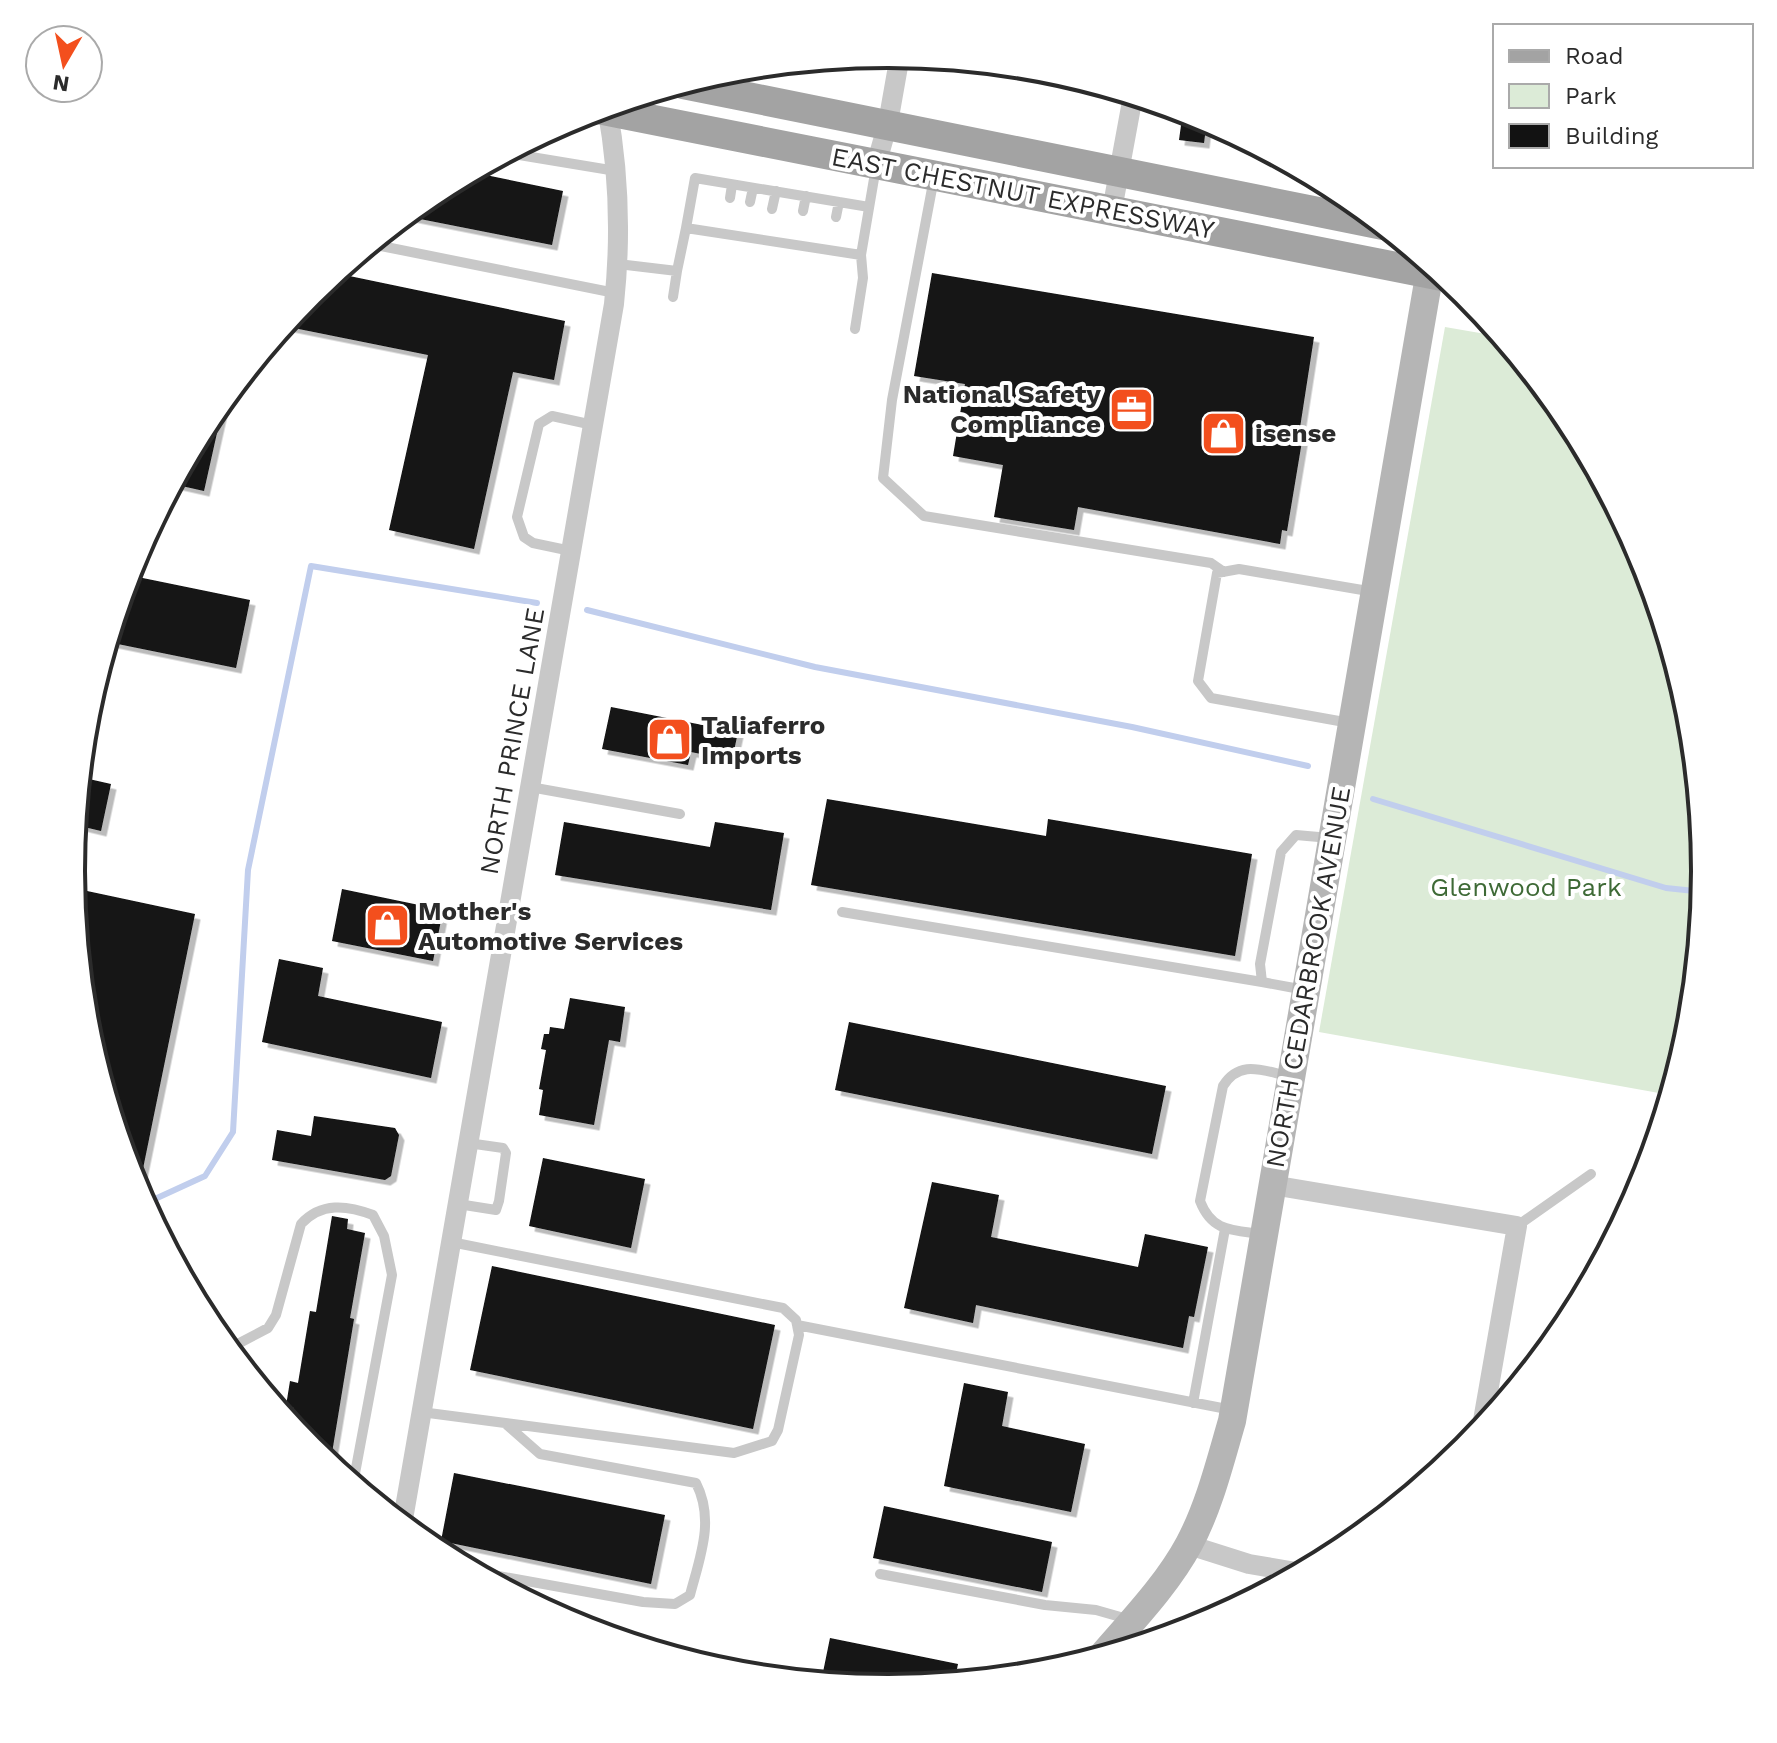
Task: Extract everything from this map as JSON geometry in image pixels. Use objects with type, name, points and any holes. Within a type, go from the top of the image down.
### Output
[{"type":"main road","name":"EAST CHESTNUT EXPRESSWAY","points":[[708,89],[1359,220]]},
{"type":"main road","name":"EAST CHESTNUT EXPRESSWAY","points":[[624,113],[876,165],[1420,269]]},
{"type":"street","points":[[876,165],[888,123],[898,68]]},
{"type":"street","points":[[1112,210],[1131,106]]},
{"type":"street","name":"NORTH PRINCE LANE","points":[[404,1513],[615,293],[618,264],[616,171],[607,119]]},
{"type":"street","name":"NORTH CEDARBROOK AVENUE","points":[[1114,1642],[1189,1545],[1221,1460],[1234,1411],[1375,592],[1434,282]]},
{"type":"street","points":[[1272,1185],[1517,1226],[1485,1410]]},
{"type":"street","points":[[1189,1545],[1249,1564],[1284,1570]]},
{"type":"lane","points":[[524,156],[616,171]]},
{"type":"lane","points":[[855,329],[863,278],[861,255],[876,165]]},
{"type":"lane","points":[[934,176],[892,400],[883,478],[924,516],[1211,563],[1224,572]]},
{"type":"lane","points":[[673,297],[695,178],[869,207]]},
{"type":"lane","points":[[730,198],[732,185]]},
{"type":"lane","points":[[750,202],[753,188]]},
{"type":"lane","points":[[772,209],[776,191]]},
{"type":"lane","points":[[803,211],[806,196]]},
{"type":"lane","points":[[836,217],[839,202]]},
{"type":"lane","points":[[722,233],[725,220]]},
{"type":"lane","points":[[743,236],[746,223]]},
{"type":"lane","points":[[765,240],[768,226]]},
{"type":"lane","points":[[686,228],[861,255]]},
{"type":"lane","points":[[796,245],[799,232]]},
{"type":"lane","points":[[829,250],[832,237]]},
{"type":"lane","points":[[384,247],[615,293]]},
{"type":"lane","points":[[618,264],[677,271]]},
{"type":"lane","points":[[571,551],[533,543],[524,537],[517,517],[539,424],[552,416],[593,425]]},
{"type":"lane","points":[[1352,724],[1211,698],[1198,681],[1217,573],[1239,569],[1375,592]]},
{"type":"lane","points":[[530,787],[680,814]]},
{"type":"lane","points":[[1262,982],[1260,964],[1281,852],[1296,835],[1333,838]]},
{"type":"lane","points":[[842,912],[1307,990]]},
{"type":"lane","points":[[1264,1234],[1225,1229],[1205,1214],[1200,1201],[1223,1086],[1231,1074],[1244,1068],[1291,1076]]},
{"type":"lane","points":[[458,1204],[496,1210],[499,1201],[506,1153],[503,1148],[468,1143]]},
{"type":"lane","points":[[1517,1226],[1591,1174]]},
{"type":"lane","points":[[238,1344],[268,1328],[276,1315],[301,1224],[311,1213],[336,1207],[356,1208],[373,1215],[384,1236],[392,1275],[355,1472]]},
{"type":"lane","points":[[1193,1403],[1225,1229]]},
{"type":"lane","points":[[421,1412],[734,1453],[772,1441],[778,1430],[799,1335],[796,1320],[783,1308],[451,1242]]},
{"type":"lane","points":[[797,1325],[1234,1411]]},
{"type":"lane","points":[[506,1423],[540,1454],[696,1483],[705,1499],[707,1534],[690,1595],[675,1604],[643,1602],[506,1577]]},
{"type":"lane","points":[[880,1574],[1045,1605],[1096,1610],[1133,1620]]},
{"type":"green space","name":"Glenwood Park","points":[[1445,327],[1486,334],[1526,382],[1584,470],[1631,564],[1665,664],[1685,767],[1692,872],[1685,976],[1665,1079],[1661,1093],[1319,1032]]},
{"type":"building","points":[[1181,124],[1205,133],[1204,143],[1179,140]]},
{"type":"building","points":[[488,175],[563,191],[552,245],[420,219]]},
{"type":"building","name":"National Safety Compliance","points":[[932,273],[1314,337],[1299,434],[1303,435],[1287,531],[1282,530],[1280,544],[1078,507],[1074,530],[994,517],[1003,465],[953,456],[965,384],[914,376]]},
{"type":"building","points":[[349,276],[565,321],[554,380],[513,372],[474,549],[389,530],[428,355],[296,329]]},
{"type":"building","points":[[218,428],[204,491],[184,486]]},
{"type":"building","points":[[141,578],[250,600],[236,668],[118,644]]},
{"type":"building","name":"Taliaferro Imports","points":[[611,707],[738,732],[732,760],[691,752],[688,765],[602,749]]},
{"type":"building","points":[[91,779],[111,784],[101,831],[87,828]]},
{"type":"building","points":[[827,799],[1046,836],[1048,819],[1252,854],[1235,956],[811,885]]},
{"type":"building","points":[[564,822],[710,847],[715,822],[784,833],[771,910],[555,875]]},
{"type":"building","name":"Mother's Automotive Services","points":[[342,889],[443,910],[433,961],[332,941]]},
{"type":"building","points":[[86,891],[195,914],[143,1170],[112,1079],[100,1028],[92,976]]},
{"type":"building","points":[[279,959],[323,968],[318,996],[442,1022],[431,1078],[262,1042]]},
{"type":"building","points":[[570,998],[625,1007],[620,1042],[609,1040],[594,1125],[539,1115],[543,1090],[539,1089],[546,1050],[541,1049],[544,1034],[549,1034],[550,1027],[564,1029]]},
{"type":"building","points":[[849,1022],[1166,1086],[1152,1154],[835,1090]]},
{"type":"building","points":[[314,1116],[395,1128],[399,1135],[391,1176],[385,1180],[272,1160],[277,1130],[311,1136]]},
{"type":"building","points":[[543,1158],[645,1179],[631,1248],[529,1226]]},
{"type":"building","points":[[932,1182],[999,1195],[991,1237],[1138,1267],[1145,1234],[1208,1247],[1194,1317],[1189,1316],[1183,1348],[976,1305],[973,1323],[904,1308]]},
{"type":"building","points":[[332,1216],[348,1219],[347,1229],[365,1233],[332,1451],[293,1411],[294,1408],[286,1404],[290,1381],[298,1383],[310,1311],[316,1312]]},
{"type":"building","points":[[492,1266],[775,1325],[753,1429],[470,1370]]},
{"type":"building","points":[[964,1383],[1008,1392],[1002,1426],[1085,1444],[1071,1512],[944,1486]]},
{"type":"building","points":[[454,1473],[665,1515],[651,1584],[441,1539]]},
{"type":"building","points":[[884,1506],[1052,1542],[1042,1592],[873,1558]]},
{"type":"building","points":[[830,1638],[958,1664],[956,1672],[941,1673],[888,1675],[823,1672]]},
{"type":"waterway","points":[[155,1199],[205,1176],[233,1132],[248,870],[311,566],[537,603]]},
{"type":"waterway","points":[[587,610],[815,667],[1132,727],[1308,766]]},
{"type":"waterway","points":[[1373,799],[1666,888],[1691,891]]},
{"type":"place","name":"National Safety Compliance","points":[[1132,409]]},
{"type":"place","name":"isense","points":[[1224,433]]},
{"type":"place","name":"Taliaferro Imports","points":[[670,740]]},
{"type":"place","name":"Mother's Automotive Services","points":[[387,926]]}]
